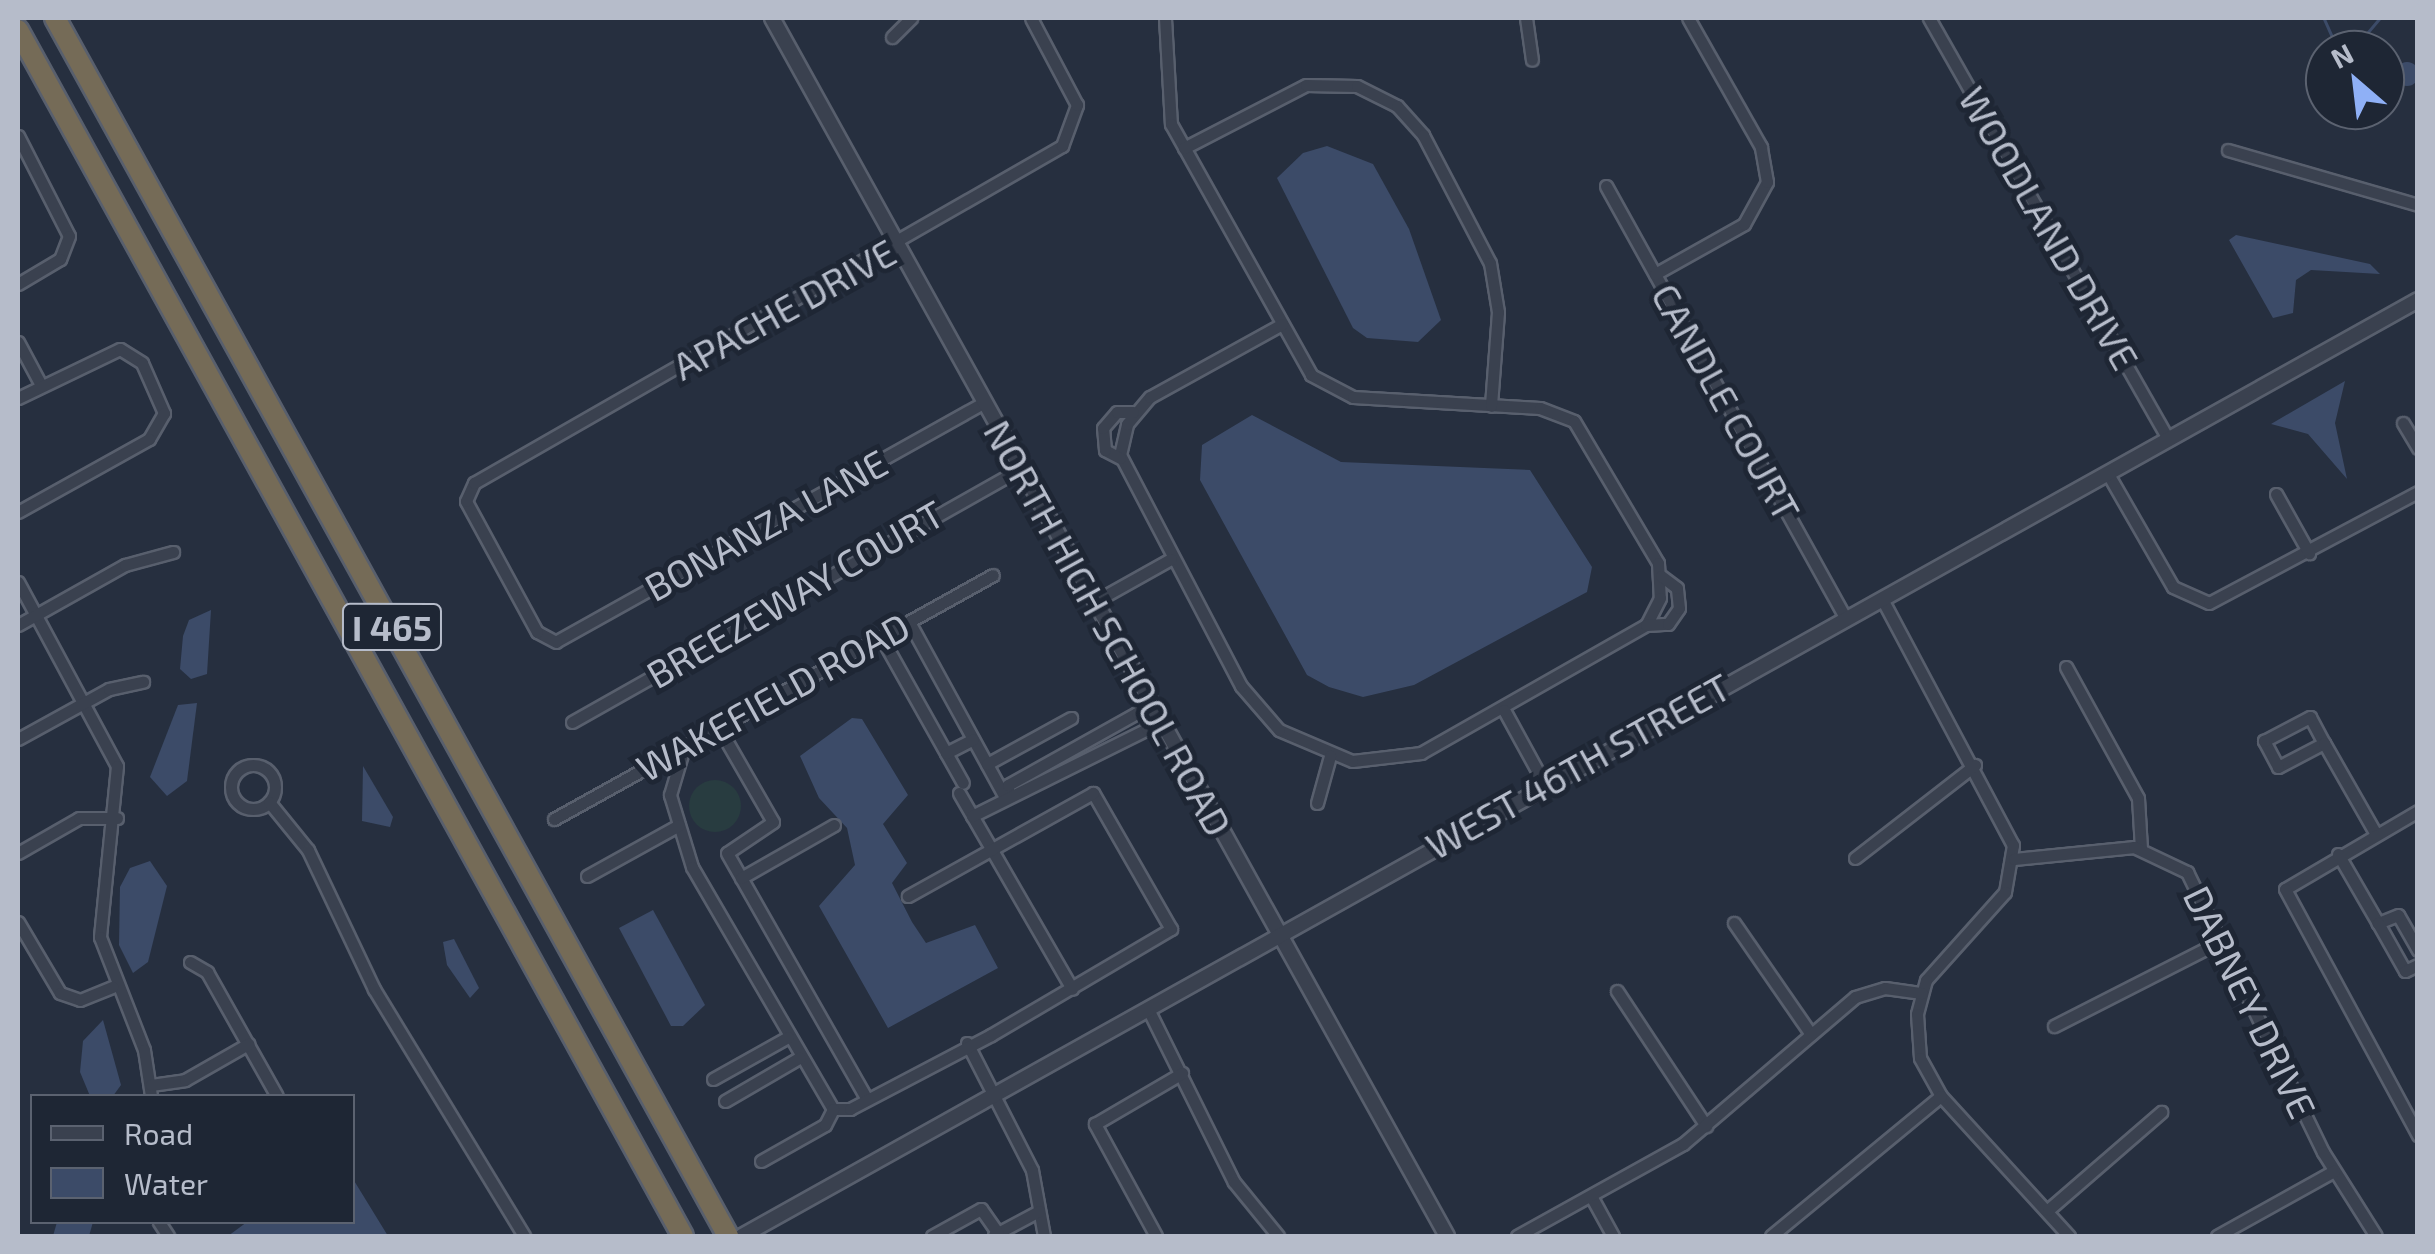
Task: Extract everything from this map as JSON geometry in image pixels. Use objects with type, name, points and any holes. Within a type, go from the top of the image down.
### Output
[{"type":"highway","name":"I 465","points":[[55,18],[728,1236]]},
{"type":"highway","name":"I 465","points":[[18,30],[684,1236]]},
{"type":"street","name":"NORTH HIGH SCHOOL ROAD","points":[[772,18],[1094,602],[1151,715],[1447,1236]]},
{"type":"street","points":[[892,38],[911,18]]},
{"type":"street","name":"APACHE DRIVE","points":[[548,641],[469,510],[467,491],[898,246],[1058,149],[1077,107],[1031,18]]},
{"type":"street","points":[[1165,18],[1168,112],[1184,148],[1312,375],[1340,394],[1549,410],[1584,430],[1661,576],[1676,586],[1680,608],[1668,624],[1646,625],[1504,710],[1409,757],[1330,756],[1279,730],[1242,687],[1170,560],[1120,458],[1103,445],[1109,418],[1133,412],[1282,324]]},
{"type":"street","points":[[1526,18],[1532,60]]},
{"type":"street","points":[[1655,274],[1744,224],[1766,182],[1758,143],[1688,18]]},
{"type":"street","name":"WOODLAND DRIVE","points":[[1930,18],[2168,439]]},
{"type":"street","points":[[1184,148],[1291,89],[1362,87],[1416,124],[1486,250],[1497,299],[1492,406]]},
{"type":"street","points":[[18,136],[68,236],[60,259],[18,284]]},
{"type":"street","points":[[2228,150],[2418,206]]},
{"type":"street","name":"CANDLE COURT","points":[[1606,186],[1846,619]]},
{"type":"street","name":"WEST 46TH STREET","points":[[747,1233],[1544,784],[2418,300]]},
{"type":"street","points":[[18,342],[41,385]]},
{"type":"street","points":[[18,398],[117,348],[138,358],[152,380],[164,413],[152,436],[18,512]]},
{"type":"street","name":"BONANZA LANE","points":[[548,641],[983,403]]},
{"type":"street","points":[[1120,458],[1133,412]]},
{"type":"street","points":[[2404,422],[2418,448]]},
{"type":"street","name":"BREEZEWAY COURT","points":[[572,722],[1020,469]]},
{"type":"street","points":[[2108,474],[2171,584],[2193,601],[2225,600],[2418,492]]},
{"type":"street","points":[[2276,494],[2308,553]]},
{"type":"street","points":[[18,625],[125,564],[172,552]]},
{"type":"street","points":[[1094,602],[1170,560]]},
{"type":"street","name":"WAKEFIELD ROAD","points":[[554,819],[683,751],[993,575]]},
{"type":"street","points":[[1646,625],[1661,576]]},
{"type":"street","points":[[18,582],[116,766],[118,818],[99,915],[113,988],[151,1091],[185,1080],[248,1044]]},
{"type":"street","points":[[1882,599],[2007,823],[2014,858],[1996,904],[1944,954],[1922,993],[1918,1049],[1941,1096],[2069,1236]]},
{"type":"street","points":[[909,622],[1006,796],[1018,801],[1146,730],[1151,715],[1138,713],[1008,785],[1006,796],[972,816]]},
{"type":"street","points":[[882,637],[946,753],[972,816],[1072,990]]},
{"type":"street","points":[[2014,858],[2141,848],[2138,798],[2066,667]]},
{"type":"street","points":[[18,739],[84,702],[143,682]]},
{"type":"street","points":[[1504,710],[1544,784]]},
{"type":"street","points":[[2324,743],[2280,768],[2264,742],[2308,716],[2324,743],[2376,834]]},
{"type":"street","points":[[987,764],[1071,718]]},
{"type":"street","points":[[719,728],[773,822],[728,849],[867,1099]]},
{"type":"street","points":[[946,753],[973,739]]},
{"type":"street","points":[[1074,749],[1082,764]]},
{"type":"street","points":[[683,751],[670,793],[693,868],[833,1109]]},
{"type":"street","points":[[1316,804],[1330,756]]},
{"type":"street","points":[[1855,858],[1976,765]]},
{"type":"street","points":[[761,1161],[825,1124],[833,1109],[867,1099],[1072,990],[1171,929],[1093,794],[908,896]]},
{"type":"street","points":[[269,802],[308,850],[374,989],[524,1236]]},
{"type":"street","points":[[2418,811],[2285,887],[2418,1136]]},
{"type":"street","points":[[18,853],[79,818],[118,818]]},
{"type":"street","points":[[587,876],[679,825]]},
{"type":"street","points":[[742,878],[834,825]]},
{"type":"street","name":"DABNEY DRIVE","points":[[2141,848],[2187,872],[2334,1171],[2376,1236]]},
{"type":"street","points":[[2338,854],[2403,969],[2418,965]]},
{"type":"street","points":[[2378,923],[2398,914],[2418,950]]},
{"type":"street","points":[[18,922],[63,995],[84,999],[113,988]]},
{"type":"street","points":[[1734,923],[1812,1034]]},
{"type":"street","points":[[2054,1026],[2223,940]]},
{"type":"street","points":[[190,962],[207,972],[276,1094]]},
{"type":"street","points":[[1617,991],[1706,1126]]},
{"type":"street","points":[[1517,1236],[1706,1126],[1812,1034],[1868,992],[1922,993]]},
{"type":"street","points":[[1148,1009],[1234,1182],[1278,1236]]},
{"type":"street","points":[[713,1079],[788,1037]]},
{"type":"street","points":[[967,1044],[1032,1170],[1044,1236]]},
{"type":"street","points":[[725,1101],[800,1058]]},
{"type":"street","points":[[1156,1236],[1095,1124],[1182,1073]]},
{"type":"street","points":[[1771,1236],[1941,1096]]},
{"type":"street","points":[[2048,1210],[2161,1112]]},
{"type":"street","points":[[2217,1236],[2334,1171]]},
{"type":"street","points":[[1591,1196],[1614,1236]]},
{"type":"street","points":[[932,1236],[981,1209],[994,1235],[1038,1211]]},
{"type":"green space","points":[[715,780],[733,788],[741,806],[733,824],[715,832],[697,824],[689,806],[697,788]]},
{"type":"water","points":[[2405,62],[2418,69],[2418,79],[2405,86]]},
{"type":"water","points":[[1327,146],[1373,164],[1409,229],[1441,320],[1418,342],[1367,338],[1353,328],[1277,178],[1303,153]]},
{"type":"water","points":[[2236,235],[2370,264],[2380,274],[2311,270],[2296,280],[2293,313],[2273,318],[2229,240]]},
{"type":"water","points":[[2345,381],[2335,423],[2347,479],[2308,434],[2271,424]]},
{"type":"water","points":[[1252,415],[1341,462],[1530,470],[1592,567],[1587,592],[1414,685],[1363,697],[1329,687],[1307,675],[1200,480],[1202,445]]},
{"type":"water","points":[[211,610],[207,674],[191,679],[180,669],[183,636],[189,620]]},
{"type":"water","points":[[197,703],[187,781],[167,796],[150,777],[178,705]]},
{"type":"water","points":[[852,718],[862,719],[908,795],[883,824],[907,863],[892,883],[912,922],[926,943],[975,925],[998,968],[888,1028],[819,906],[855,865],[847,828],[819,798],[800,756]]},
{"type":"water","points":[[363,766],[393,817],[390,827],[362,821]]},
{"type":"water","points":[[150,861],[167,886],[148,962],[133,973],[119,945],[120,887],[130,868]]},
{"type":"water","points":[[653,910],[705,1005],[683,1026],[671,1026],[619,928]]},
{"type":"water","points":[[454,939],[479,988],[470,998],[447,965],[443,942]]},
{"type":"water","points":[[103,1020],[121,1085],[114,1094],[89,1094],[80,1072],[83,1041]]},
{"type":"water","points":[[355,1182],[388,1236],[228,1236],[244,1224],[355,1224]]},
{"type":"water","points":[[56,1224],[92,1224],[89,1236],[53,1236]]},
{"type":"waterway","points":[[2324,18],[2338,49],[2358,44],[2380,18]]}]
